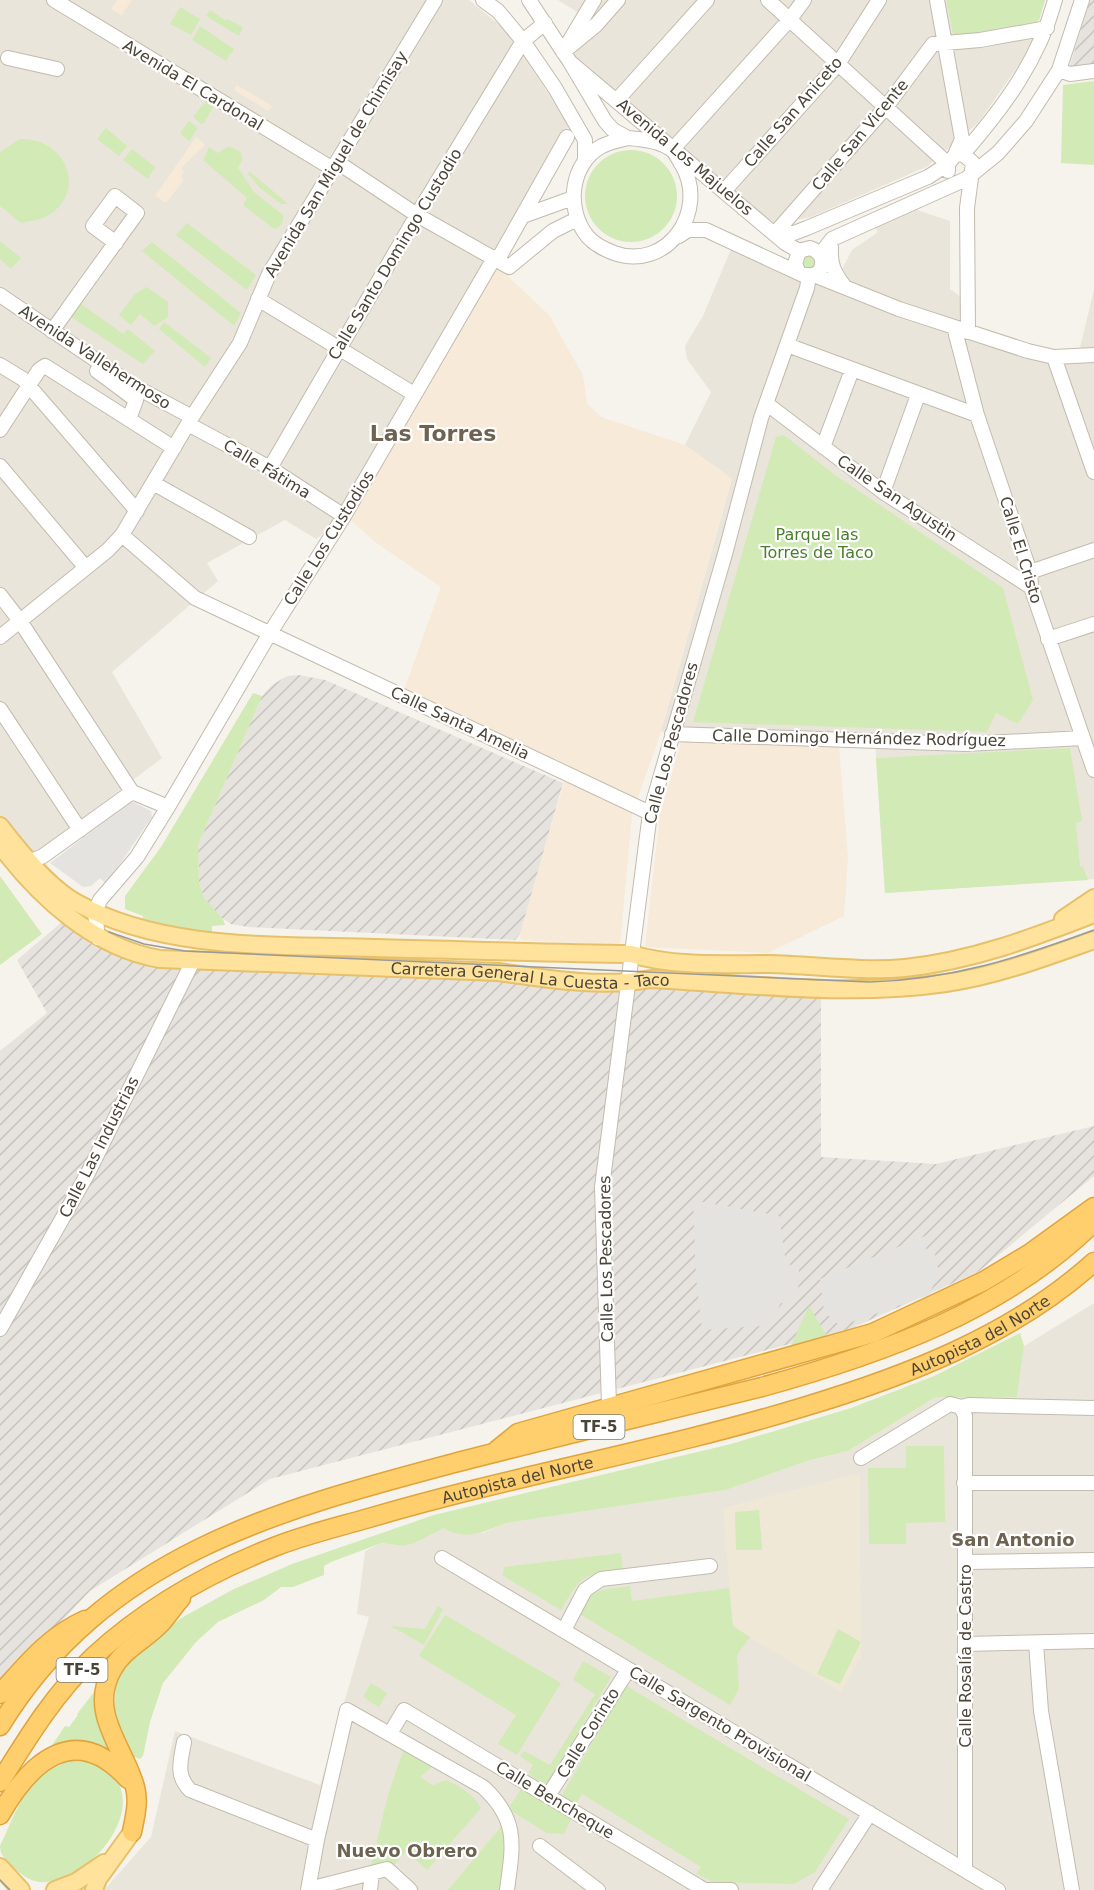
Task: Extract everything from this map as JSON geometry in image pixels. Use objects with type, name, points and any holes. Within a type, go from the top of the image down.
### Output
[{"type":"highway","points":[[493,1453],[518,1433],[609,1405],[753,1369],[873,1333],[984,1281],[1038,1248],[1094,1207]]},
{"type":"highway","name":"Autopista del Norte","points":[[0,1726],[14,1703],[43,1667],[94,1615],[143,1579],[220,1537],[350,1490],[762,1387],[821,1371],[921,1336],[1025,1278],[1094,1222]]},
{"type":"highway","name":"Autopista del Norte","points":[[0,1782],[42,1714],[92,1658],[140,1619],[191,1585],[276,1546],[442,1496],[728,1430],[861,1390],[910,1372],[994,1331],[1091,1265]]},
{"type":"highway","points":[[132,1832],[137,1806],[135,1788],[105,1719],[104,1698],[110,1672],[121,1655],[160,1624],[191,1585]]},
{"type":"highway","points":[[0,1694],[33,1657],[63,1630],[94,1615]]},
{"type":"highway","points":[[0,1815],[13,1792],[33,1768],[67,1752],[83,1751],[99,1755],[119,1770],[135,1788]]},
{"type":"main road","name":"Carretera General La Cuesta - Taco","points":[[0,826],[29,862],[74,902],[95,912],[168,937],[329,946],[631,954],[651,960],[695,963],[863,969],[904,968],[969,957],[1032,939],[1094,914]]},
{"type":"main road","points":[[0,840],[35,877],[61,899],[77,911],[95,912]]},
{"type":"main road","name":"Carretera General La Cuesta - Taco","points":[[0,845],[18,869],[39,889],[98,938],[142,956],[193,961],[498,972],[531,979],[628,983],[651,978],[865,990],[901,989],[948,983],[998,972],[1094,940]]},
{"type":"main road","points":[[1032,939],[1094,898]]},
{"type":"main road","points":[[94,1890],[113,1857],[132,1832]]},
{"type":"main road","points":[[55,1890],[76,1882],[113,1857]]},
{"type":"main road","points":[[0,1867],[23,1890]]},
{"type":"street","name":"Avenida El Cardonal","points":[[54,0],[493,260]]},
{"type":"street","name":"Avenida San Miguel de Chimisay","points":[[0,637],[86,568],[122,535],[190,420],[240,343],[268,274],[435,0]]},
{"type":"street","points":[[483,0],[498,11],[523,41],[582,134],[586,148],[585,161],[575,182],[573,198],[577,219],[584,232],[601,248],[624,256],[652,254],[677,237],[690,213],[692,196],[686,172],[672,150],[648,140],[628,138],[602,146],[585,161]]},
{"type":"street","name":"Avenida Los Majuelos","points":[[529,0],[605,122],[613,130],[628,138]]},
{"type":"street","points":[[566,57],[594,0]]},
{"type":"street","points":[[543,71],[566,57],[618,0]]},
{"type":"street","points":[[617,100],[708,0]]},
{"type":"street","points":[[768,0],[886,107],[955,158],[973,163],[966,178],[968,186],[968,332]]},
{"type":"street","points":[[672,150],[790,19],[804,0]]},
{"type":"street","name":"Calle San Aniceto","points":[[724,191],[838,64],[879,0]]},
{"type":"street","points":[[937,0],[962,139],[951,177],[966,178]]},
{"type":"street","points":[[776,232],[794,232],[821,221],[927,177],[955,158],[988,125],[1030,65],[1047,28],[1054,0]]},
{"type":"street","points":[[821,221],[801,250],[795,264],[813,269],[825,244],[832,239],[966,178],[998,153],[1026,121],[1059,70],[1082,0]]},
{"type":"street","name":"Calle Santo Domingo Custodio","points":[[270,468],[417,215],[523,41],[545,23]]},
{"type":"street","points":[[945,43],[980,40],[1047,28]]},
{"type":"street","name":"Calle San Vicente","points":[[776,232],[886,107],[933,44],[945,43]]},
{"type":"street","name":"Avenida Los Majuelos","points":[[566,57],[672,150],[776,232],[785,243],[801,250],[816,250],[813,269]]},
{"type":"street","points":[[8,58],[57,69]]},
{"type":"street","points":[[1059,70],[1070,74],[1094,71]]},
{"type":"street","name":"Calle Los Custodios","points":[[95,912],[100,900],[136,857],[168,807],[270,633],[344,516],[493,260],[501,254],[567,137]]},
{"type":"street","points":[[523,216],[573,198]]},
{"type":"street","points":[[493,260],[509,267],[553,231],[577,219]]},
{"type":"street","name":"Avenida Los Majuelos","points":[[677,237],[688,230],[706,230],[813,269],[846,288],[968,332],[1054,357],[1094,355]]},
{"type":"street","points":[[832,239],[830,261],[833,271],[846,288]]},
{"type":"street","points":[[52,330],[116,243]]},
{"type":"street","name":"Calle Los Pescadores","points":[[609,1405],[602,1187],[650,813],[767,404],[813,269]]},
{"type":"street","points":[[258,299],[414,394]]},
{"type":"street","name":"Avenida Vallehermoso","points":[[2,302],[52,330],[134,386],[190,420]]},
{"type":"street","name":"Calle El Cristo","points":[[954,327],[977,415],[1030,572],[1031,588],[1094,770]]},
{"type":"street","points":[[787,345],[977,415]]},
{"type":"street","points":[[89,356],[88,364],[136,400],[129,419]]},
{"type":"street","points":[[1054,357],[1094,472]]},
{"type":"street","points":[[0,365],[29,385],[137,511]]},
{"type":"street","points":[[0,430],[39,370],[45,366],[174,448]]},
{"type":"street","points":[[824,447],[852,370]]},
{"type":"street","points":[[883,492],[918,395]]},
{"type":"street","name":"Calle San Agustìn","points":[[767,404],[883,492],[1031,588]]},
{"type":"street","name":"Calle Fátima","points":[[190,420],[344,516]]},
{"type":"street","points":[[0,466],[86,568]]},
{"type":"street","points":[[153,483],[249,537]]},
{"type":"street","name":"Calle Santa Amelia","points":[[122,535],[195,598],[650,813]]},
{"type":"street","points":[[1030,572],[1094,550]]},
{"type":"street","points":[[0,595],[20,621],[132,792],[168,807]]},
{"type":"street","points":[[1048,639],[1094,624]]},
{"type":"street","points":[[0,709],[80,830]]},
{"type":"street","name":"Calle Domingo Hernández Rodríguez","points":[[672,734],[966,744],[1083,738]]},
{"type":"street","points":[[29,862],[80,830],[132,792]]},
{"type":"street","points":[[95,912],[98,938]]},
{"type":"street","name":"Calle Las Industrias","points":[[0,1329],[88,1173],[193,961]]},
{"type":"street","points":[[861,1458],[945,1406],[954,1404],[961,1407],[969,1405],[1094,1408]]},
{"type":"street","name":"Calle Rosalía de Castro","points":[[961,1407],[965,1416],[965,1870]]},
{"type":"street","points":[[964,1483],[1094,1483]]},
{"type":"street","name":"Calle Sargento Provisional","points":[[442,1558],[998,1890]]},
{"type":"street","points":[[964,1562],[1094,1560]]},
{"type":"street","points":[[564,1630],[585,1590],[601,1579],[710,1566]]},
{"type":"street","points":[[964,1644],[1094,1641]]},
{"type":"street","points":[[1036,1643],[1041,1711],[1072,1890]]},
{"type":"street","name":"Calle Corinto","points":[[548,1796],[628,1670]]},
{"type":"street","points":[[410,1890],[387,1869],[309,1889],[317,1840],[347,1710],[391,1732],[483,1786],[506,1813],[514,1841],[507,1890]]},
{"type":"street","name":"Calle Bencheque","points":[[391,1732],[404,1710],[697,1888],[731,1890]]},
{"type":"street","points":[[184,1742],[179,1771],[182,1782],[189,1790],[317,1840]]},
{"type":"street","points":[[819,1888],[870,1813]]},
{"type":"street","points":[[540,1846],[598,1890]]},
{"type":"street","points":[[370,1890],[372,1873]]},
{"type":"shaded area","points":[[0,0],[469,0],[508,32],[569,125],[494,263],[347,517],[316,539],[285,520],[207,563],[218,581],[112,672],[162,758],[29,859],[0,822]]},
{"type":"shaded area","points":[[117,0],[132,0],[122,15],[111,9]]},
{"type":"shaded area","points":[[558,0],[1045,0],[1028,52],[978,123],[928,166],[811,217],[773,224],[574,59],[577,12]]},
{"type":"shaded area","points":[[1090,0],[1094,0],[1094,71],[1067,75]]},
{"type":"shaded area","points":[[237,85],[272,106],[268,111],[234,90]]},
{"type":"shaded area","points":[[196,137],[205,145],[181,168],[184,172],[181,177],[184,180],[166,203],[155,196]]},
{"type":"shaded area","points":[[905,206],[950,221],[950,289],[968,302],[968,332],[1078,356],[1094,289],[1094,879],[885,893],[875,741],[672,734],[661,731],[732,479],[685,445],[711,392],[687,359],[685,346],[703,316],[734,242],[814,275],[828,273],[842,269],[852,250],[877,233],[875,220]]},
{"type":"shaded area","points":[[494,263],[549,315],[583,375],[587,403],[601,417],[685,445],[732,479],[659,738],[632,814],[620,945],[521,940],[520,934],[569,765],[404,690],[441,587],[375,542],[347,517]]},
{"type":"shaded area","points":[[299,675],[325,680],[563,783],[520,934],[515,940],[248,927],[231,924],[216,914],[204,898],[199,882],[198,845],[262,696],[272,685],[287,676]]},
{"type":"shaded area","points":[[682,739],[839,746],[848,857],[844,916],[768,953],[645,947],[660,814]]},
{"type":"shaded area","points":[[131,801],[151,811],[152,817],[106,884],[100,878],[91,886],[83,887],[50,863]]},
{"type":"shaded area","points":[[63,921],[138,964],[821,995],[821,1157],[936,1164],[1094,1126],[1094,1176],[978,1272],[852,1328],[270,1479],[90,1591],[0,1686],[0,1051],[47,1013],[17,960]]},
{"type":"shaded area","points":[[693,1200],[779,1216],[785,1257],[791,1266],[799,1268],[798,1299],[792,1298],[789,1306],[781,1303],[770,1321],[761,1326],[702,1330],[696,1278]]},
{"type":"shaded area","points":[[925,1236],[927,1255],[935,1254],[939,1273],[929,1295],[840,1326],[824,1312],[820,1279]]},
{"type":"shaded area","points":[[1094,1303],[1094,1890],[104,1890],[151,1837],[175,1731],[320,1785],[369,1617],[357,1614],[365,1551],[382,1543],[403,1546],[444,1528],[483,1533],[506,1523],[726,1490],[807,1461],[848,1451],[936,1397],[1017,1397],[1024,1346]]},
{"type":"shaded area","points":[[860,1473],[861,1657],[841,1692],[733,1627],[723,1508]]},
{"type":"green space","points":[[946,0],[1045,0],[1039,21],[957,39],[953,34]]},
{"type":"green space","points":[[180,7],[200,19],[191,35],[170,24]]},
{"type":"green space","points":[[210,10],[226,21],[227,19],[243,27],[239,36],[206,16]]},
{"type":"green space","points":[[200,26],[234,49],[226,61],[192,40]]},
{"type":"green space","points":[[1094,81],[1094,165],[1061,163],[1063,85]]},
{"type":"green space","points":[[205,102],[213,107],[204,123],[201,124],[193,117]]},
{"type":"green space","points":[[189,121],[198,128],[189,141],[180,133]]},
{"type":"green space","points":[[106,128],[127,146],[119,156],[97,139]]},
{"type":"green space","points":[[20,139],[36,141],[49,147],[66,167],[69,179],[67,192],[61,204],[49,215],[21,223],[0,206],[0,152]]},
{"type":"green space","points":[[229,146],[241,152],[242,160],[238,168],[254,192],[283,215],[282,224],[278,227],[274,229],[243,205],[247,198],[203,160],[209,147],[218,153]]},
{"type":"green space","points":[[132,149],[155,167],[148,179],[123,160]]},
{"type":"green space","points":[[622,150],[640,150],[657,157],[670,170],[677,187],[677,205],[670,222],[657,235],[640,242],[622,242],[605,235],[592,222],[585,205],[585,187],[592,170],[605,157]]},
{"type":"green space","points":[[250,171],[288,204],[281,204],[260,188],[248,174]]},
{"type":"green space","points":[[187,223],[256,275],[247,290],[176,235]]},
{"type":"green space","points":[[0,241],[21,258],[11,269],[0,259]]},
{"type":"green space","points":[[152,242],[241,313],[234,326],[142,251]]},
{"type":"green space","points":[[806,255],[812,255],[816,262],[812,269],[806,269],[802,265],[802,259]]},
{"type":"green space","points":[[147,287],[168,302],[168,317],[154,326],[140,314],[131,325],[119,315],[135,294]]},
{"type":"green space","points":[[81,304],[123,334],[128,329],[155,351],[143,364],[71,317]]},
{"type":"green space","points":[[164,322],[211,358],[205,367],[159,329]]},
{"type":"green space","name":"Parque las Torres de Taco","points":[[784,435],[835,475],[1003,588],[1033,700],[1018,724],[996,713],[987,732],[693,722],[776,437]]},
{"type":"green space","points":[[253,693],[262,696],[198,845],[199,882],[204,898],[223,919],[225,925],[212,926],[212,932],[142,922],[143,916],[125,909],[125,896],[161,847]]},
{"type":"green space","points":[[1070,748],[1082,821],[1076,823],[1080,867],[1083,867],[1088,880],[885,893],[876,758]]},
{"type":"green space","points":[[0,876],[42,934],[0,965]]},
{"type":"green space","points":[[809,1306],[828,1338],[789,1350]]},
{"type":"green space","points":[[1020,1333],[1024,1346],[1017,1397],[936,1397],[848,1451],[807,1461],[726,1490],[506,1523],[468,1535],[444,1528],[414,1543],[403,1546],[382,1543],[331,1562],[324,1566],[324,1575],[293,1587],[281,1587],[264,1600],[218,1622],[196,1642],[163,1683],[150,1722],[143,1756],[140,1759],[132,1756],[117,1725],[114,1714],[116,1683],[122,1670],[155,1637],[183,1617],[234,1589],[292,1564],[434,1515],[731,1444],[851,1408],[934,1376]]},
{"type":"green space","points":[[906,1446],[944,1446],[945,1522],[906,1523],[906,1544],[869,1544],[868,1468],[906,1468]]},
{"type":"green space","points":[[759,1510],[762,1550],[736,1550],[735,1512]]},
{"type":"green space","points":[[621,1553],[623,1571],[599,1573],[584,1578],[561,1610],[503,1576],[504,1567]]},
{"type":"green space","points":[[630,1586],[632,1601],[729,1588],[733,1626],[750,1637],[737,1655],[739,1689],[730,1705],[578,1613],[593,1594],[605,1589]]},
{"type":"green space","points":[[438,1606],[443,1609],[424,1645],[391,1626],[425,1629]]},
{"type":"green space","points":[[445,1615],[561,1683],[517,1755],[498,1744],[516,1715],[419,1656]]},
{"type":"green space","points":[[838,1629],[861,1642],[840,1684],[817,1674]]},
{"type":"green space","points":[[583,1661],[611,1677],[547,1785],[528,1774],[533,1765],[520,1756],[524,1751],[550,1765],[595,1694],[573,1680]]},
{"type":"green space","points":[[101,1683],[110,1752],[50,1748],[65,1726],[69,1727]]},
{"type":"green space","points":[[371,1683],[387,1693],[379,1707],[363,1697]]},
{"type":"green space","points":[[625,1685],[849,1819],[815,1872],[794,1884],[713,1882],[696,1874],[701,1867],[582,1794],[576,1804],[562,1795]]},
{"type":"green space","points":[[404,1748],[434,1765],[420,1777],[433,1785],[446,1780],[451,1782],[471,1795],[481,1808],[427,1870],[406,1851],[393,1866],[385,1861],[371,1866],[388,1795]]},
{"type":"green space","points":[[83,1759],[108,1770],[120,1787],[123,1806],[117,1827],[104,1847],[88,1864],[68,1876],[47,1882],[29,1879],[6,1861],[0,1846],[21,1801],[39,1777],[50,1768],[65,1762]]},
{"type":"green space","points":[[521,1789],[571,1819],[564,1834],[547,1833],[508,1809]]},
{"type":"green space","points":[[504,1823],[507,1847],[502,1890],[448,1890]]},
{"type":"tram line","points":[[109,932],[144,944],[185,951],[869,982],[928,977],[983,966],[1094,930]]},
{"type":"tram line","points":[[0,1880],[10,1890]]},
{"type":"district","name":"Las Torres","points":[[433,433]]},
{"type":"district","name":"San Antonio","points":[[1013,1539]]},
{"type":"district","name":"Nuevo Obrero","points":[[407,1850]]}]
